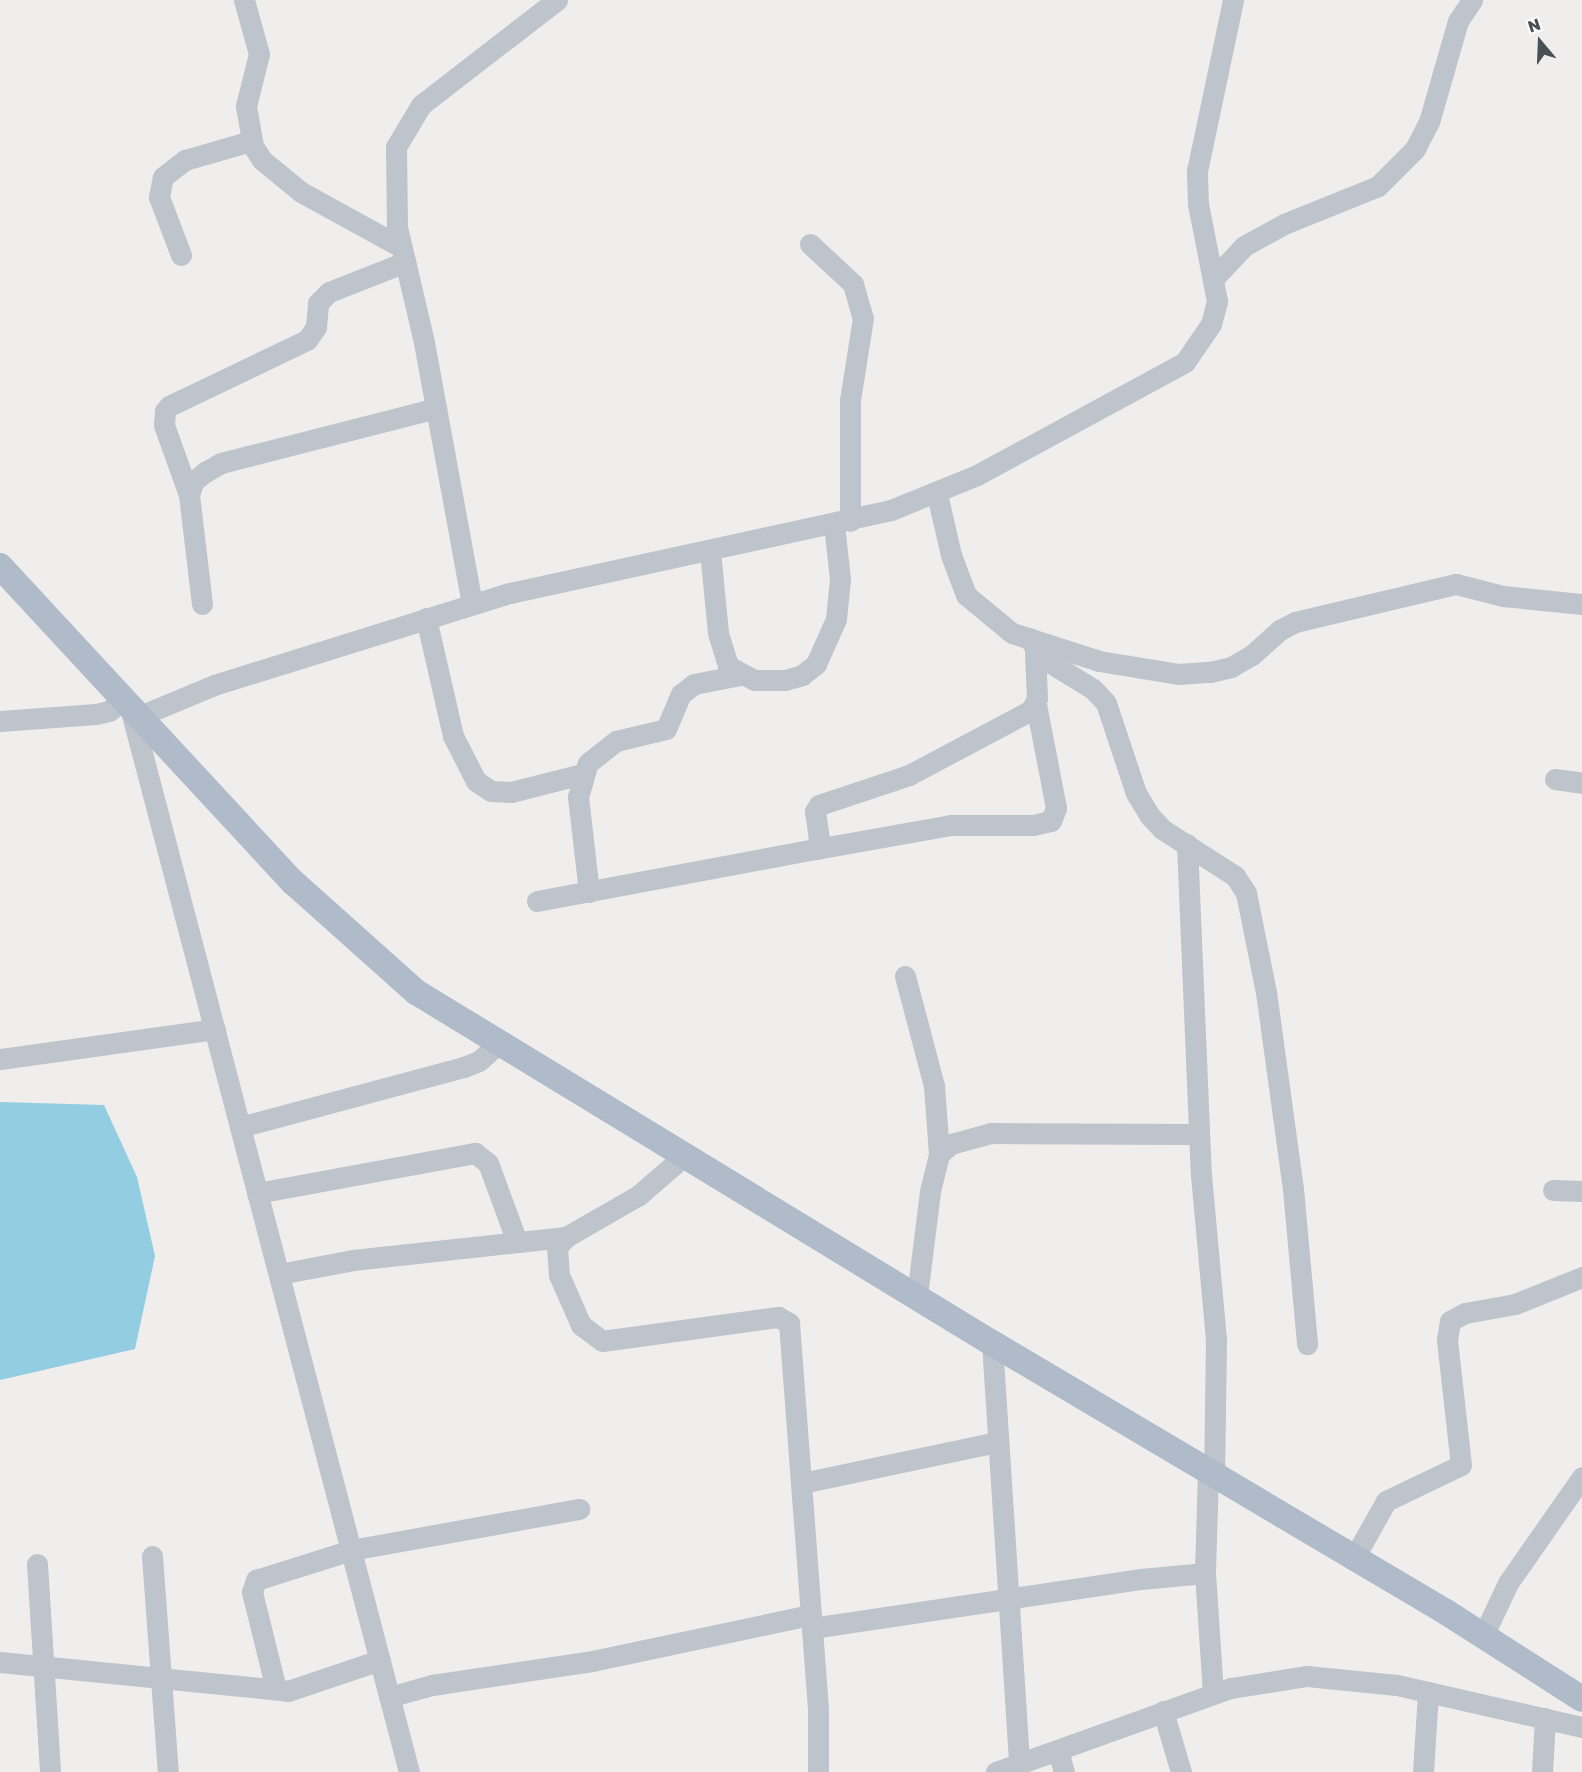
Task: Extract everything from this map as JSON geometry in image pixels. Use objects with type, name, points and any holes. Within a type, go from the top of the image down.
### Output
[{"type":"main road","points":[[0,566],[294,883],[364,949],[416,992],[992,1343],[1483,1636],[1582,1699]]},
{"type":"street","points":[[244,0],[259,54],[258,70],[246,106],[252,141],[262,160],[301,192],[403,254]]},
{"type":"street","points":[[472,604],[436,408],[396,216],[396,147],[408,122],[435,93],[557,0]]},
{"type":"street","points":[[0,721],[96,714],[131,707],[214,685],[472,604],[842,523],[937,494],[1185,362],[1211,324],[1217,301],[1198,204],[1197,171],[1233,0]]},
{"type":"street","points":[[1214,278],[1244,246],[1284,224],[1378,186],[1415,149],[1429,122],[1458,21],[1472,0]]},
{"type":"street","points":[[181,255],[159,197],[163,177],[184,160],[252,141]]},
{"type":"street","points":[[589,892],[578,797],[582,774],[588,762],[605,747],[666,729],[672,723],[676,702],[687,688],[740,675],[785,680],[816,664],[836,619],[850,400],[863,318],[853,284],[810,244]]},
{"type":"street","points":[[202,604],[189,495],[164,425],[165,411],[169,406],[307,340],[316,327],[321,297],[403,254]]},
{"type":"street","points":[[189,495],[193,482],[221,463],[436,408]]},
{"type":"street","points":[[937,494],[951,555],[966,596],[1001,627],[1032,645],[1093,689],[1106,703],[1136,793],[1162,829],[1235,876],[1253,915],[1293,1189],[1307,1344]]},
{"type":"street","points":[[710,551],[721,653],[728,666],[740,675]]},
{"type":"street","points":[[1032,645],[1099,661],[1178,674],[1210,672],[1231,667],[1252,655],[1280,630],[1295,622],[1456,584],[1503,596],[1582,604]]},
{"type":"street","points":[[426,618],[453,736],[462,756],[483,788],[511,792],[582,774]]},
{"type":"street","points":[[537,902],[951,825],[1033,825],[1051,821],[1056,808],[1036,704],[1032,645]]},
{"type":"street","points":[[816,849],[819,839],[815,811],[819,805],[909,775],[1022,717],[1036,704]]},
{"type":"street","points":[[131,707],[409,1772]]},
{"type":"street","points":[[1555,779],[1582,783]]},
{"type":"street","points":[[1187,844],[1199,1134],[1215,1339],[1205,1573],[1213,1694]]},
{"type":"street","points":[[905,976],[934,1086],[939,1154],[930,1191],[917,1296]]},
{"type":"street","points":[[0,1059],[215,1029]]},
{"type":"street","points":[[240,1127],[464,1067],[479,1061],[498,1044]]},
{"type":"street","points":[[939,1154],[951,1144],[991,1132],[1199,1134]]},
{"type":"street","points":[[258,1193],[475,1153],[488,1163],[517,1242]]},
{"type":"street","points":[[684,1156],[639,1195],[566,1237],[557,1247],[559,1275],[581,1324],[602,1341],[785,1319],[791,1329],[812,1621],[818,1772]]},
{"type":"street","points":[[1553,1190],[1582,1191]]},
{"type":"street","points":[[279,1274],[353,1260],[566,1237]]},
{"type":"street","points":[[1354,1558],[1386,1501],[1461,1465],[1447,1340],[1449,1321],[1465,1313],[1515,1304],[1582,1277]]},
{"type":"street","points":[[992,1343],[1019,1763]]},
{"type":"street","points":[[802,1483],[997,1442]]},
{"type":"street","points":[[1483,1636],[1508,1583],[1582,1477]]},
{"type":"street","points":[[276,1689],[252,1584],[266,1575],[351,1550],[579,1509]]},
{"type":"street","points":[[152,1556],[168,1772]]},
{"type":"street","points":[[37,1564],[50,1772]]},
{"type":"street","points":[[389,1697],[432,1684],[592,1661],[812,1621],[1007,1602],[1141,1579],[1205,1573]]},
{"type":"street","points":[[0,1662],[276,1689],[306,1688],[380,1660]]},
{"type":"street","points":[[996,1772],[1213,1694],[1267,1680],[1307,1676],[1428,1692],[1582,1728]]},
{"type":"street","points":[[1422,1772],[1428,1692]]},
{"type":"street","points":[[1163,1711],[1180,1772]]},
{"type":"street","points":[[1542,1772],[1545,1719]]},
{"type":"street","points":[[1058,1750],[1064,1772]]},
{"type":"water","points":[[0,1102],[104,1105],[137,1177],[155,1256],[135,1349],[0,1380]]}]
